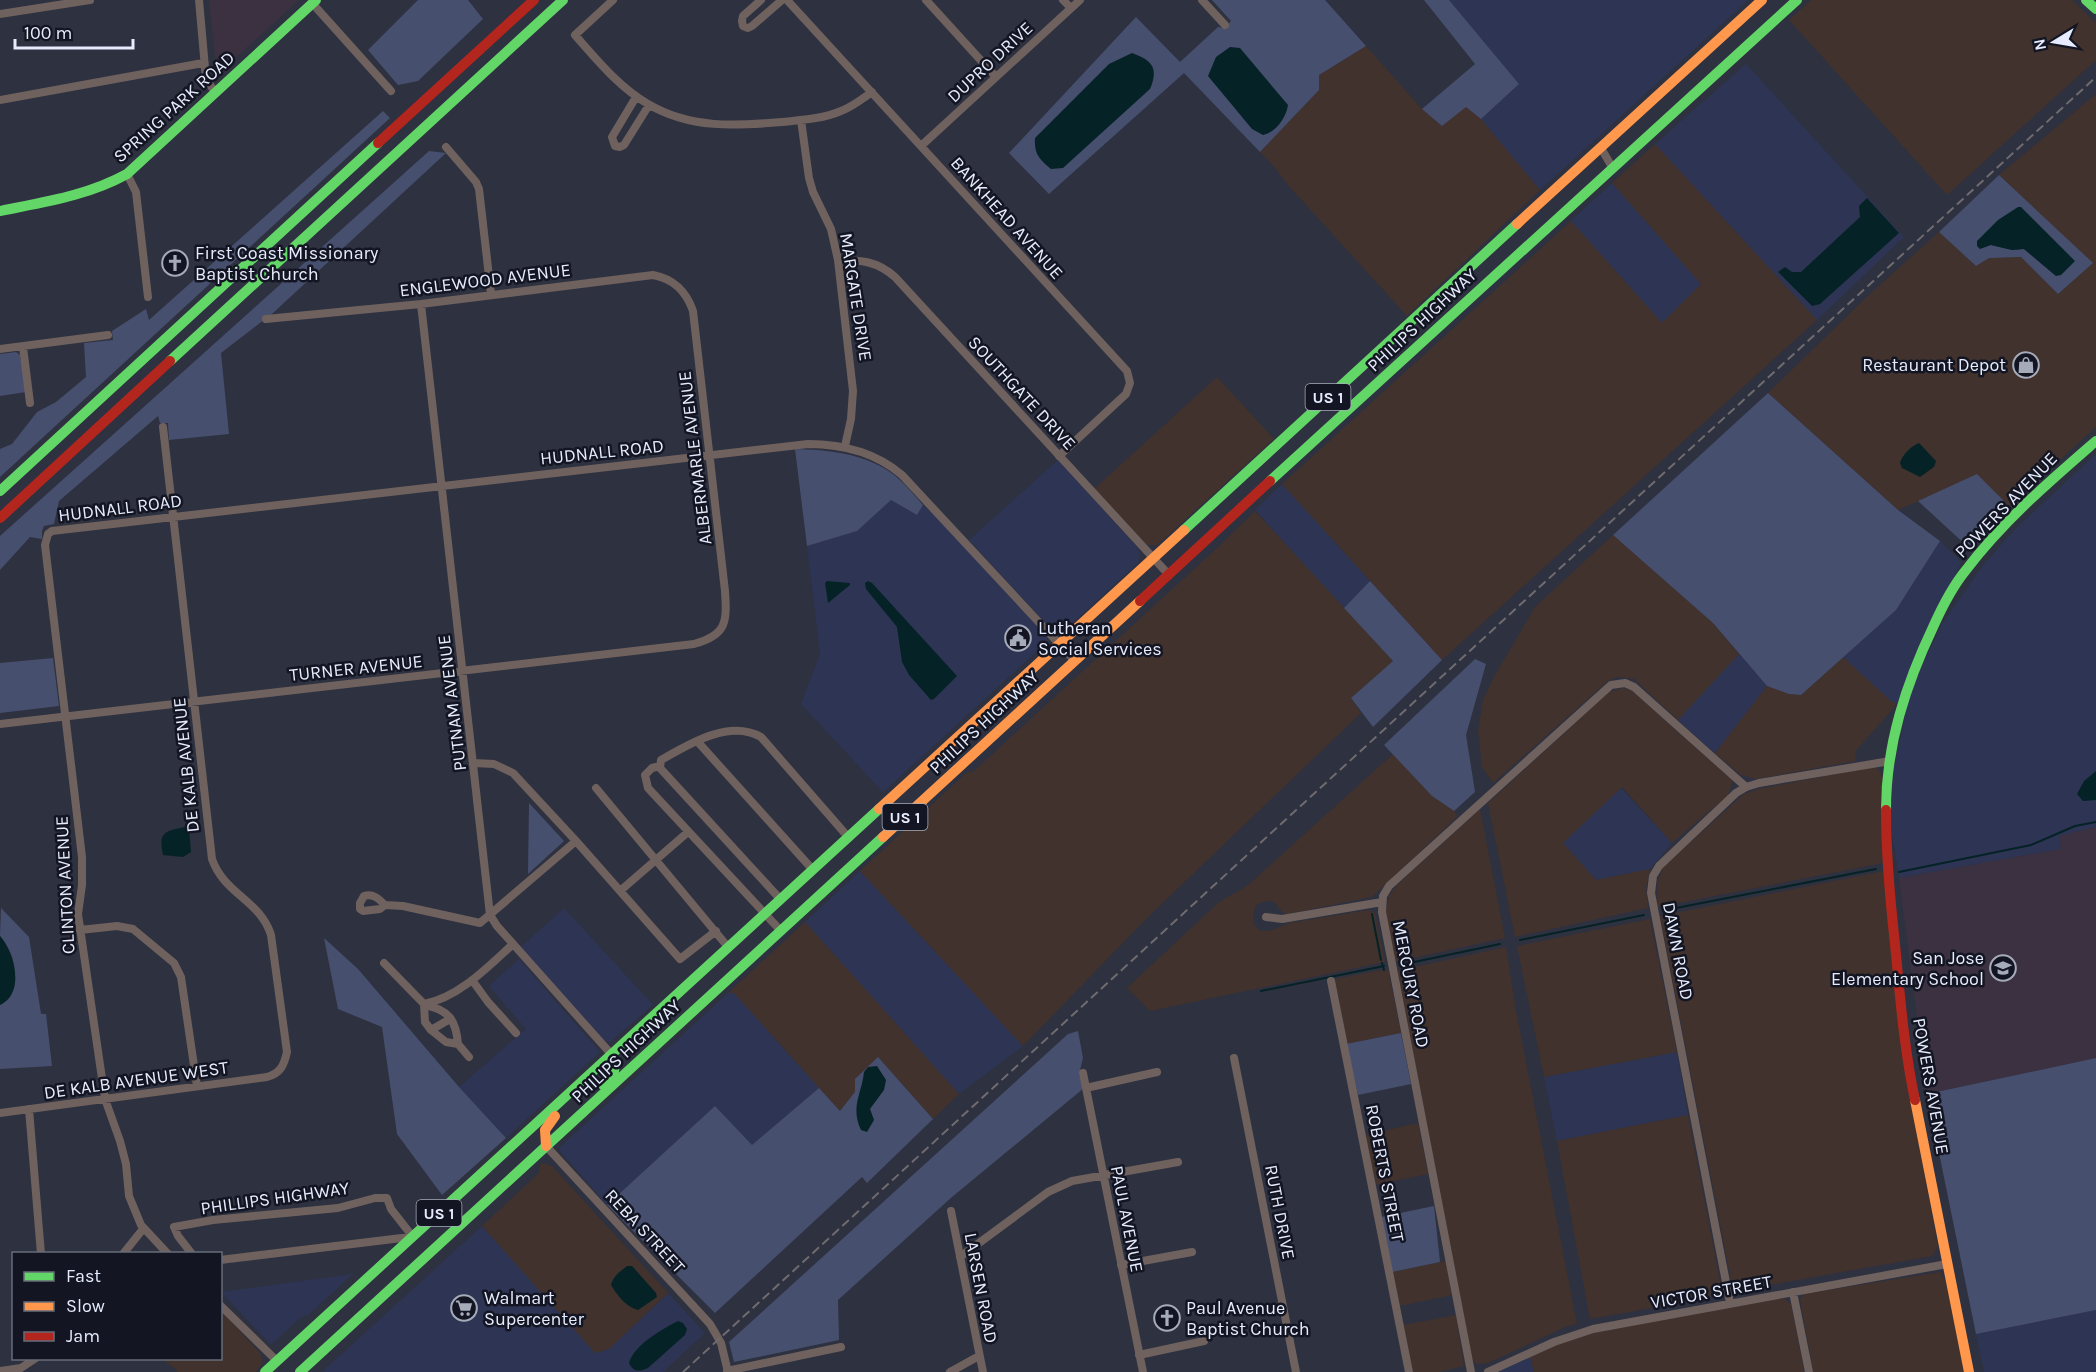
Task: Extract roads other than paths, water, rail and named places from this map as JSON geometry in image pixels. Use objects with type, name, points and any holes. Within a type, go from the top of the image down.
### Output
[{"type":"main road","points":[[0,491],[534,0]]},
{"type":"main road","points":[[0,518],[563,0]]},
{"type":"main road","name":"PHILIPS HIGHWAY","points":[[266,1372],[1762,0]]},
{"type":"main road","name":"PHILIPS HIGHWAY","points":[[300,1372],[1612,167],[1797,0]]},
{"type":"main road","points":[[2086,0],[2096,9]]},
{"type":"main road","name":"SPRING PARK ROAD","points":[[0,211],[104,188],[127,174],[314,2]]},
{"type":"main road","name":"POWERS AVENUE","points":[[1970,1372],[1910,1077],[1900,1003],[1886,855],[1886,798],[1892,741],[1902,701],[1918,659],[1949,593],[1971,562],[1999,531],[2034,495],[2096,441]]},
{"type":"main road","points":[[591,1105],[595,1092],[614,1074],[615,1065],[612,1055]]},
{"type":"main road","points":[[546,1146],[545,1127],[563,1108],[566,1097]]},
{"type":"street","points":[[0,14],[90,0]]},
{"type":"street","points":[[199,0],[203,63],[206,79],[215,92]]},
{"type":"street","points":[[613,0],[574,35],[611,75],[636,97],[677,117],[711,125],[744,125],[801,120],[839,112],[872,92]]},
{"type":"street","points":[[761,0],[743,16],[743,26],[748,28],[752,26],[782,0]]},
{"type":"street","name":"BANKHEAD AVENUE","points":[[787,0],[1127,371],[1130,383],[1126,394],[1059,456]]},
{"type":"street","points":[[926,0],[996,77]]},
{"type":"street","points":[[1063,0],[1071,8]]},
{"type":"street","name":"DUPRO DRIVE","points":[[921,146],[1080,0]]},
{"type":"street","points":[[1202,0],[1225,25]]},
{"type":"street","points":[[314,2],[391,91]]},
{"type":"street","points":[[0,100],[203,63]]},
{"type":"street","points":[[636,97],[612,137],[615,146],[624,145],[649,105]]},
{"type":"street","name":"MARGATE DRIVE","points":[[801,120],[809,178],[813,192],[831,229],[838,260],[854,392],[845,446]]},
{"type":"street","points":[[446,147],[476,182],[479,189],[491,294]]},
{"type":"street","points":[[1601,148],[1612,167]]},
{"type":"street","points":[[127,174],[136,192],[148,297]]},
{"type":"street","name":"SOUTHGATE DRIVE","points":[[838,260],[864,260],[876,263],[895,277],[1169,575]]},
{"type":"street","name":"ENGLEWOOD AVENUE","points":[[266,319],[421,304],[653,275],[670,280]]},
{"type":"street","name":"ALBERMARLE AVENUE","points":[[670,280],[683,292],[693,310],[726,615],[721,630],[715,636]]},
{"type":"street","name":"PUTNAM AVENUE","points":[[421,304],[490,915]]},
{"type":"street","points":[[0,349],[108,335]]},
{"type":"street","points":[[24,347],[30,403]]},
{"type":"street","name":"DE KALB AVENUE","points":[[163,427],[212,859],[216,871],[223,880],[262,916],[271,935],[287,1052],[285,1062],[276,1074]]},
{"type":"street","name":"HUDNALL ROAD","points":[[48,534],[56,529],[808,444],[845,446],[885,461],[902,475],[1075,661]]},
{"type":"street","name":"CLINTON AVENUE","points":[[48,534],[45,545],[82,857],[82,885],[78,914],[105,1099],[123,1152],[132,1207],[143,1229],[166,1252]]},
{"type":"street","name":"TURNER AVENUE","points":[[0,724],[694,644],[715,636]]},
{"type":"street","name":"MERCURY ROAD","points":[[1471,1372],[1382,912],[1382,902],[1389,886],[1604,692],[1620,682],[1634,687],[1746,787]]},
{"type":"street","points":[[781,900],[675,786],[660,766],[661,760],[697,741],[733,730],[748,731],[760,737],[849,838]]},
{"type":"street","points":[[697,741],[813,870]]},
{"type":"street","name":"DAWN ROAD","points":[[1730,1303],[1651,888],[1653,876],[1659,866],[1736,793],[1746,787],[1890,760]]},
{"type":"street","points":[[474,763],[494,764],[513,773],[680,959],[716,931]]},
{"type":"street","points":[[660,766],[652,768],[645,776],[648,788],[781,931]]},
{"type":"street","points":[[596,788],[729,947]]},
{"type":"street","points":[[620,891],[687,832]]},
{"type":"street","points":[[385,905],[403,906],[480,923],[576,841]]},
{"type":"street","points":[[1266,917],[1282,920],[1382,902]]},
{"type":"street","points":[[490,915],[497,926],[612,1055]]},
{"type":"street","points":[[80,930],[125,926],[133,929],[179,969],[196,1086]]},
{"type":"street","points":[[424,1004],[440,1000],[472,980],[513,944]]},
{"type":"street","points":[[384,963],[424,1004],[440,1008],[450,1019],[458,1044],[470,1057]]},
{"type":"street","points":[[472,980],[516,1033]]},
{"type":"street","name":"ROBERTS STREET","points":[[1331,981],[1409,1372]]},
{"type":"street","points":[[424,1004],[425,1022],[431,1030],[446,1042],[458,1044]]},
{"type":"street","points":[[431,1030],[450,1019]]},
{"type":"street","name":"RUTH DRIVE","points":[[1234,1058],[1296,1372]]},
{"type":"street","points":[[1086,1088],[1157,1072]]},
{"type":"street","name":"PAUL AVENUE","points":[[1083,1073],[1143,1372]]},
{"type":"street","name":"DE KALB AVENUE WEST","points":[[0,1113],[276,1074]]},
{"type":"street","points":[[28,1109],[41,1252]]},
{"type":"street","name":"REBA STREET","points":[[546,1146],[710,1324],[719,1338],[728,1371]]},
{"type":"street","points":[[960,1257],[1048,1192],[1072,1181],[1178,1162]]},
{"type":"street","name":"PHILLIPS HIGHWAY","points":[[190,1252],[174,1227],[213,1220],[338,1208],[375,1198],[387,1198],[391,1209],[412,1237]]},
{"type":"street","name":"LARSEN ROAD","points":[[951,1210],[982,1372]]},
{"type":"street","points":[[125,1252],[143,1229]]},
{"type":"street","points":[[222,1260],[412,1237]]},
{"type":"street","points":[[1121,1265],[1192,1252]]},
{"type":"street","name":"VICTOR STREET","points":[[1488,1372],[1554,1342],[1583,1332],[1947,1264]]},
{"type":"street","points":[[1793,1292],[1809,1372]]},
{"type":"street","points":[[222,1307],[277,1361]]},
{"type":"street","points":[[1139,1355],[1204,1341]]},
{"type":"street","points":[[728,1371],[841,1347]]},
{"type":"street","points":[[950,1372],[979,1356]]},
{"type":"street","points":[[0,1371],[21,1368],[34,1360]]},
{"type":"waterway","points":[[1899,872],[2031,845],[2075,826],[2096,822]]},
{"type":"waterway","points":[[1666,910],[1876,869]]},
{"type":"waterway","points":[[1372,914],[1381,960]]},
{"type":"waterway","points":[[1520,940],[1644,915]]},
{"type":"waterway","points":[[1400,965],[1500,944]]},
{"type":"waterway","points":[[1382,963],[1384,970]]},
{"type":"waterway","points":[[1261,991],[1384,966]]},
{"type":"railway","points":[[683,1372],[2096,77]]},
{"type":"place","name":"First Coast Missionary Baptist Church","points":[[175,263]]},
{"type":"place","name":"Restaurant Depot","points":[[2026,365]]},
{"type":"place","name":"Lutheran Social Services","points":[[1018,638]]},
{"type":"place","name":"San Jose Elementary School","points":[[2003,968]]},
{"type":"place","name":"Walmart Supercenter","points":[[464,1308]]},
{"type":"place","name":"Paul Avenue Baptist Church","points":[[1167,1318]]}]
